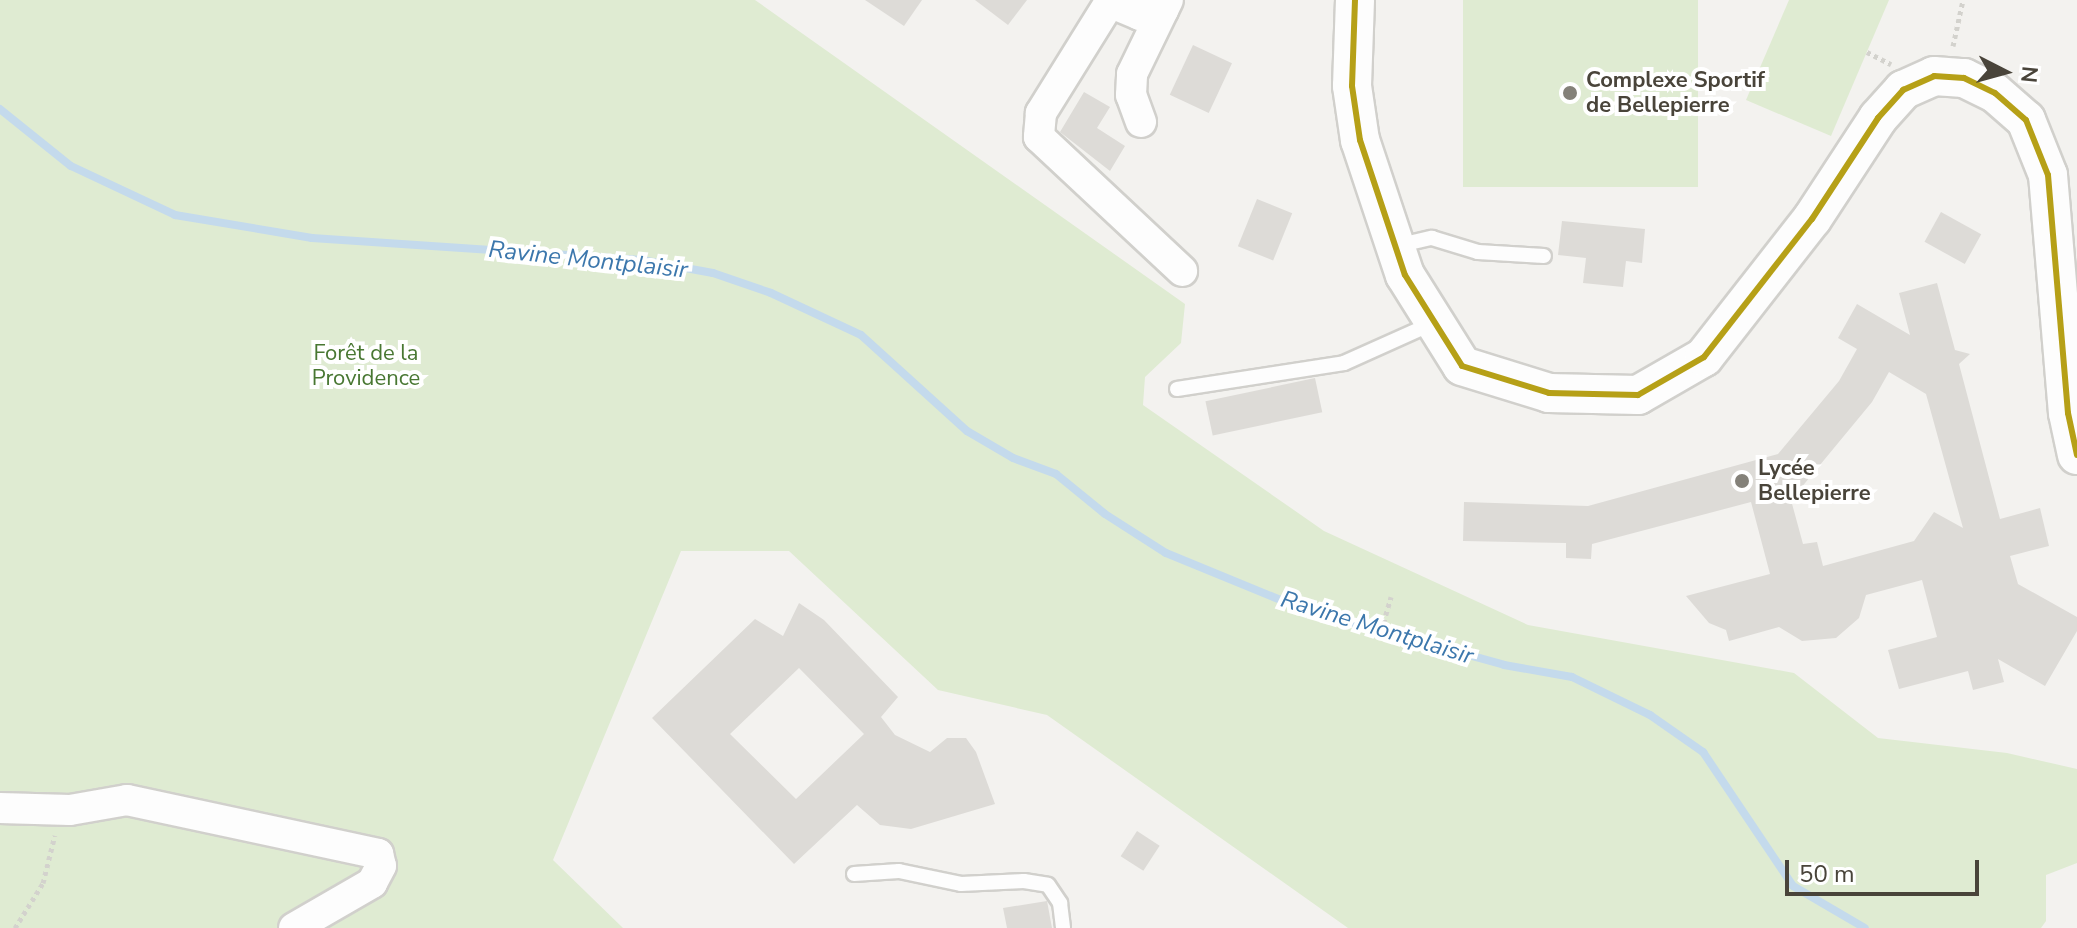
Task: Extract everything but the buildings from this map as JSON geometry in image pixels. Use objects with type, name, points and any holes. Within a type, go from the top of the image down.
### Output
[{"type":"street","points":[[1355,0],[1352,86],[1360,140],[1395,246],[1431,324],[1462,366],[1549,393],[1638,395],[1704,357],[1812,219],[1878,118],[1903,90],[1934,76],[1964,78],[1995,93],[2026,120],[2048,175],[2068,413],[2077,455]]},
{"type":"street","points":[[1166,5],[1140,15],[1110,2],[1041,113],[1039,137],[1182,271]]},
{"type":"street","points":[[1141,122],[1131,95],[1132,74],[1166,5]]},
{"type":"street","points":[[0,808],[70,810],[127,800],[378,854],[381,866],[372,883],[294,928]]},
{"type":"lane","points":[[1395,246],[1432,238],[1478,252],[1544,256]]},
{"type":"lane","points":[[1177,389],[1344,363],[1431,324]]},
{"type":"lane","points":[[854,874],[899,871],[961,884],[1024,881],[1048,885],[1060,903],[1063,928]]},
{"type":"path","points":[[1947,77],[1963,0]]},
{"type":"path","points":[[1379,638],[1391,597]]},
{"type":"path","points":[[15,928],[43,883],[51,841],[70,810]]},
{"type":"green space","name":"Forêt de la Providence","points":[[0,0],[755,0],[1185,304],[1181,343],[1145,377],[1143,405],[1324,531],[1528,625],[1794,673],[1878,738],[2007,753],[2077,769],[2077,863],[2046,875],[2046,921],[2041,928],[1348,928],[1047,715],[938,690],[789,551],[681,551],[553,860],[623,928],[0,928]]},
{"type":"green space","name":"Complexe Sportif de Bellepierre","points":[[1463,0],[1698,0],[1698,187],[1463,187]]},
{"type":"green space","points":[[1789,0],[1889,0],[1831,136],[1746,100]]},
{"type":"waterway","name":"Ravine Montplaisir","points":[[0,109],[71,166],[175,215],[312,238],[642,260],[713,273],[771,293],[861,335],[967,431],[1013,458],[1056,474],[1105,514],[1166,553],[1305,610],[1504,665],[1572,677],[1650,715],[1703,752],[1793,886],[1865,928]]},
{"type":"transit line","points":[[1355,0],[1352,86],[1360,140],[1405,275],[1462,366],[1549,393],[1638,395],[1704,357],[1812,219],[1878,118],[1903,90],[1934,76],[1964,78],[1995,93],[2026,120],[2048,175],[2068,413],[2077,455]]},
{"type":"place","name":"Complexe Sportif de Bellepierre","points":[[1570,93]]},
{"type":"place","name":"Lycée Bellepierre","points":[[1742,481]]}]
